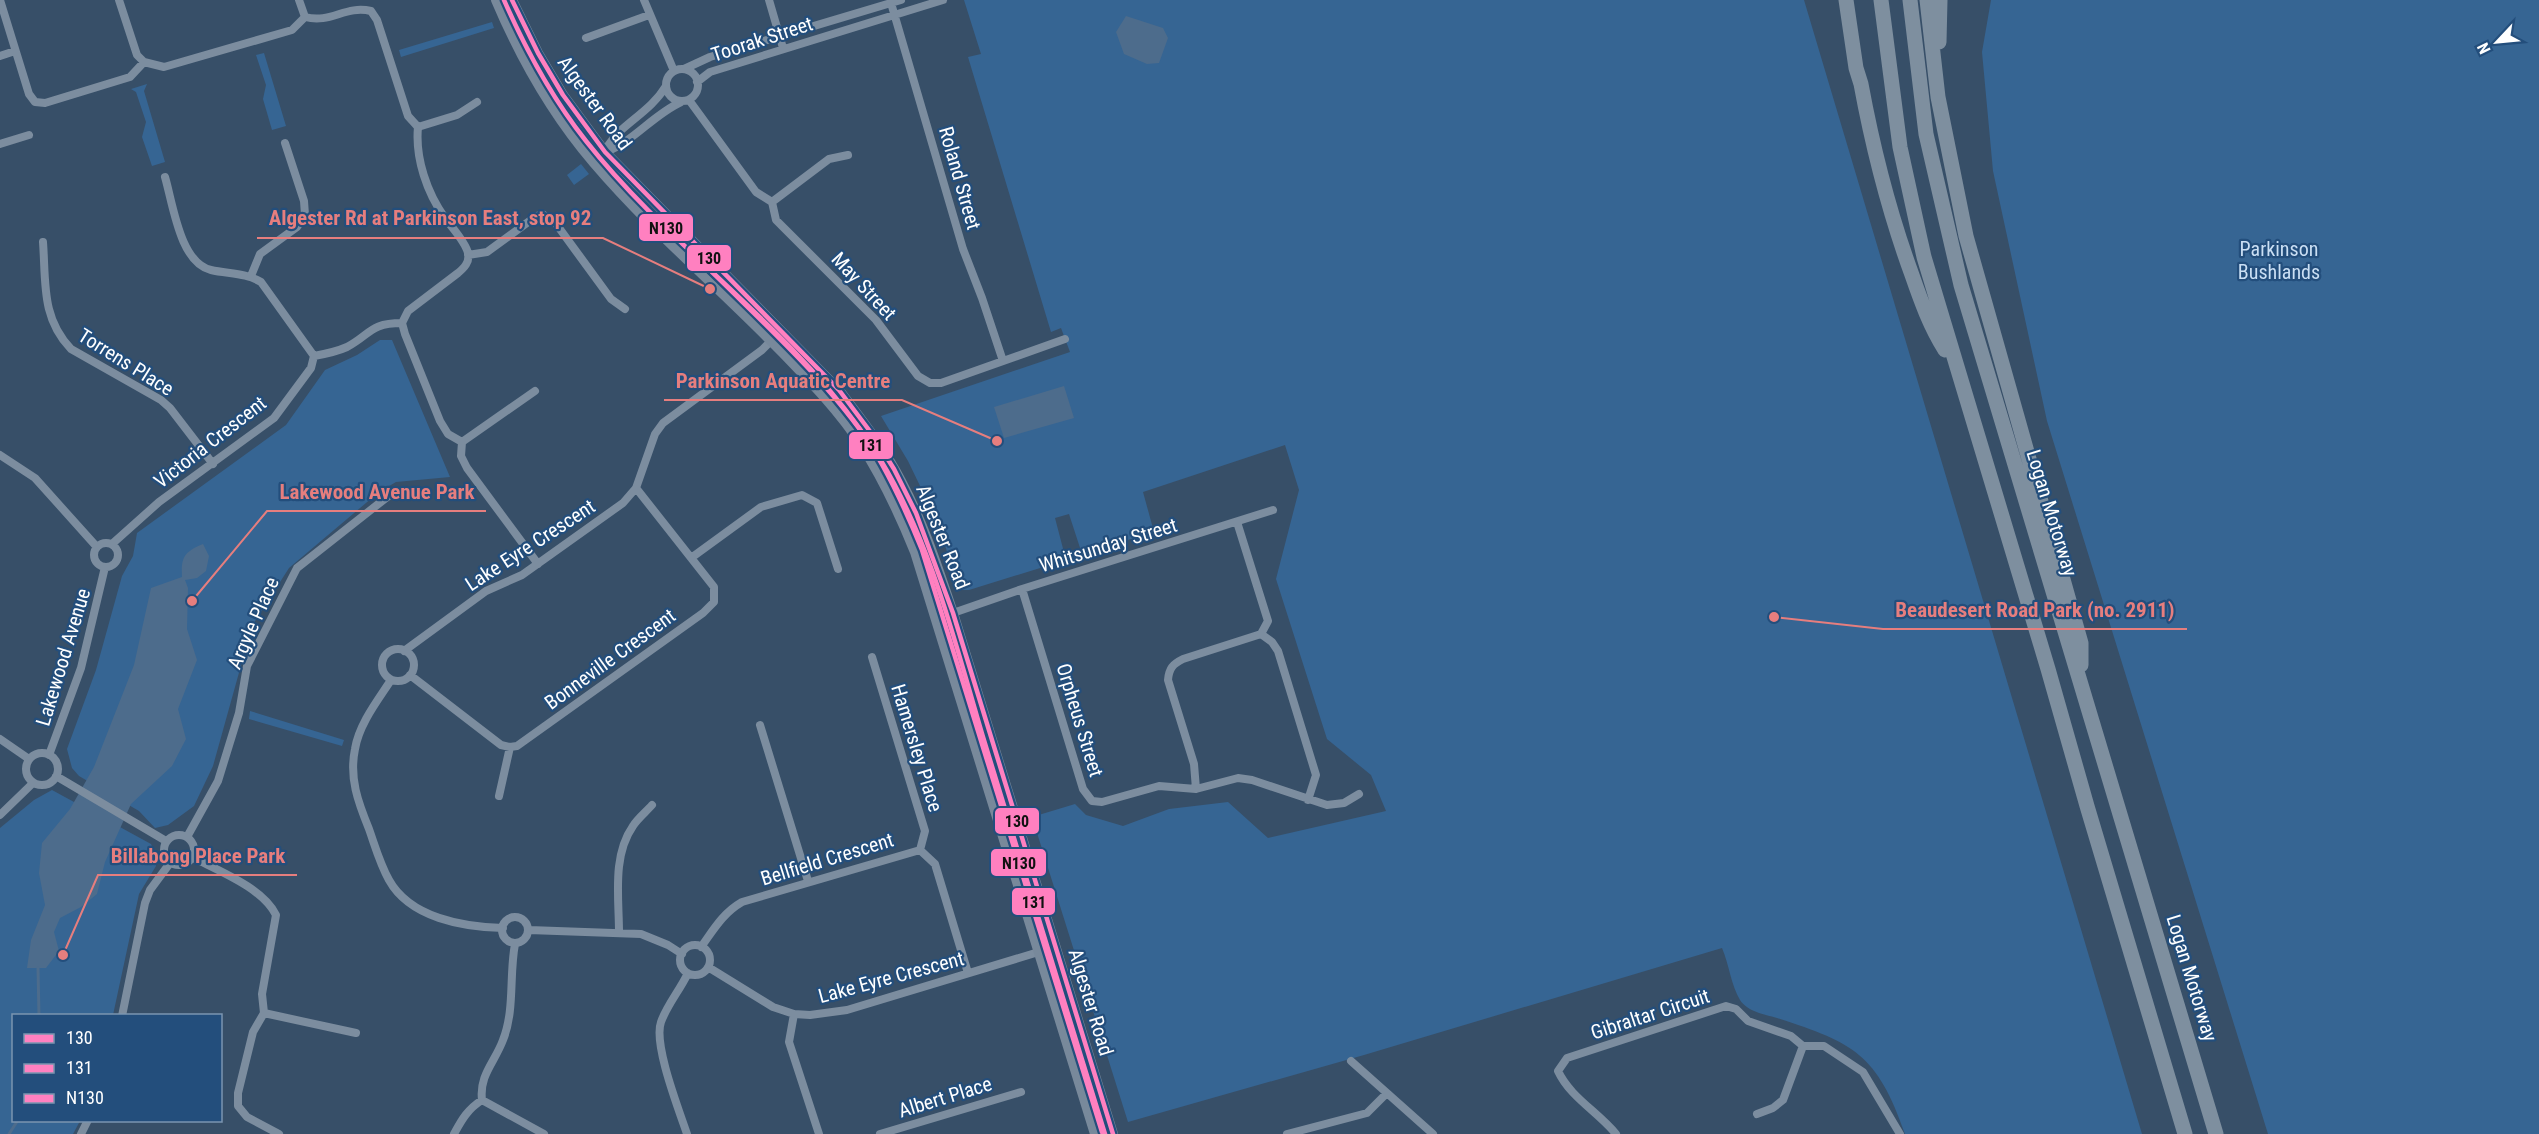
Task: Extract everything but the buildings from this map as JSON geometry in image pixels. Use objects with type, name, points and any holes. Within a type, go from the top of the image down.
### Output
[{"type":"highway","points":[[1846,0],[1856,68],[1883,187],[1931,328],[1957,369]]},
{"type":"highway","points":[[1855,0],[1861,84]]},
{"type":"highway","points":[[1881,0],[1892,96],[1911,202],[1938,309],[2048,669],[2086,806],[2185,1134]]},
{"type":"highway","name":"Logan Motorway","points":[[1910,0],[1925,123],[1948,237],[2216,1134]]},
{"type":"highway","points":[[1927,0],[1938,97],[1948,154],[1973,264],[2081,643],[2080,680]]},
{"type":"highway","points":[[1938,97],[1942,84],[1940,0]]},
{"type":"main road","name":"Algester Road","points":[[496,0],[528,68],[555,111],[594,163],[646,218],[772,341],[837,412],[880,476],[897,508],[915,552],[937,619],[1095,1134]]},
{"type":"main road","name":"Algester Road","points":[[512,0],[538,53],[563,95],[605,152],[839,390],[888,457],[913,507],[953,613],[1113,1134]]},
{"type":"main road","points":[[937,619],[953,613]]},
{"type":"street","points":[[0,0],[29,94],[34,102],[45,103],[130,77],[144,62]]},
{"type":"street","points":[[119,0],[133,47],[144,62],[164,67],[292,30],[305,17]]},
{"type":"street","points":[[299,0],[305,17]]},
{"type":"street","points":[[644,0],[674,71]]},
{"type":"street","points":[[769,0],[783,48]]},
{"type":"street","name":"Toorak Street","points":[[684,69],[710,57],[780,38],[901,0]]},
{"type":"street","name":"Toorak Street","points":[[697,82],[710,72],[943,0]]},
{"type":"street","name":"Roland Street","points":[[891,3],[963,249],[1003,361]]},
{"type":"street","points":[[305,17],[318,21],[359,8],[371,11],[377,20],[408,116],[418,127],[416,145],[432,200],[463,244],[468,255],[466,266],[408,311],[402,323],[440,421],[448,434],[462,442]]},
{"type":"street","points":[[586,38],[650,15]]},
{"type":"street","points":[[0,56],[15,51]]},
{"type":"street","points":[[594,163],[605,152],[616,135],[654,103],[666,86],[668,77],[674,71],[684,69],[693,74],[697,82],[696,93],[661,112],[621,146],[605,152]]},
{"type":"street","points":[[666,86],[672,98],[685,101]]},
{"type":"street","name":"May Street","points":[[685,101],[756,192],[772,202],[776,220],[876,320],[918,376],[930,383],[941,383],[1065,339]]},
{"type":"street","points":[[418,127],[458,115],[477,102]]},
{"type":"street","points":[[0,144],[28,135]]},
{"type":"street","points":[[251,276],[261,254],[297,227],[305,215],[304,201],[285,143]]},
{"type":"street","points":[[772,202],[830,159],[848,155]]},
{"type":"street","points":[[165,177],[187,251],[195,262],[208,269],[251,276],[261,282],[314,356],[347,347],[376,326],[402,323]]},
{"type":"street","points":[[468,255],[487,252],[535,217],[542,214],[548,216],[611,299],[625,309]]},
{"type":"street","name":"Torrens Place","points":[[43,242],[48,311],[59,337],[71,349],[161,400],[170,408],[213,464]]},
{"type":"street","name":"Lake Eyre Crescent","points":[[404,651],[486,591],[522,575],[623,503],[636,488],[654,434],[663,423],[782,331]]},
{"type":"street","name":"Victoria Crescent","points":[[112,544],[159,502],[273,418],[311,368],[314,356]]},
{"type":"street","points":[[462,442],[535,391]]},
{"type":"street","points":[[462,442],[461,456],[467,468],[538,564]]},
{"type":"street","points":[[0,455],[35,478],[96,546]]},
{"type":"street","name":"Bonneville Crescent","points":[[510,747],[517,746],[527,739],[714,602],[714,587],[636,488]]},
{"type":"street","name":"Argyle Place","points":[[187,837],[218,781],[239,713],[247,666],[297,568],[391,494]]},
{"type":"street","points":[[691,558],[761,507],[802,495],[817,503],[838,569]]},
{"type":"street","name":"Whitsunday Street","points":[[953,613],[1273,510]]},
{"type":"street","points":[[1196,789],[1194,764],[1168,680],[1169,670],[1183,658],[1262,633],[1268,621],[1237,522]]},
{"type":"street","points":[[104,542],[112,544],[117,550],[118,558],[113,565],[105,567],[98,564],[94,558],[96,546],[104,542]]},
{"type":"street","name":"Lakewood Avenue","points":[[49,755],[81,668],[105,567]]},
{"type":"street","name":"Orpheus Street","points":[[1022,589],[1083,789],[1092,801],[1102,802],[1159,786],[1196,789],[1238,778],[1252,780],[1327,805],[1344,803],[1359,794]]},
{"type":"street","points":[[1262,633],[1278,651],[1316,776],[1308,800]]},
{"type":"street","points":[[404,651],[413,663],[410,675],[401,681],[391,680],[383,672],[383,661],[389,652],[404,651]]},
{"type":"street","name":"Hamersley Place","points":[[872,657],[925,831],[920,850]]},
{"type":"street","points":[[410,675],[501,745],[510,747],[499,796]]},
{"type":"street","points":[[391,680],[368,717],[355,747],[353,769],[358,803],[389,880],[402,898],[417,909],[438,918],[489,928],[503,928]]},
{"type":"street","points":[[760,725],[808,881]]},
{"type":"street","points":[[0,739],[29,759]]},
{"type":"street","points":[[38,754],[49,755],[57,764],[56,776],[46,785],[33,783],[27,774],[29,759],[38,754]]},
{"type":"street","points":[[56,776],[166,841]]},
{"type":"street","points":[[0,815],[33,783]]},
{"type":"street","points":[[619,932],[619,860],[633,825],[652,805]]},
{"type":"street","points":[[173,835],[187,837],[193,844],[192,857],[185,864],[170,863],[164,856],[166,841],[173,835]]},
{"type":"street","name":"Bellfield Crescent","points":[[701,947],[730,909],[742,902],[920,850],[935,864],[968,973]]},
{"type":"street","points":[[192,857],[260,894],[270,904],[276,915],[262,994],[264,1013],[253,1032],[238,1093],[238,1106],[247,1117],[279,1134]]},
{"type":"street","points":[[122,1014],[145,903],[150,890],[170,863]]},
{"type":"street","points":[[516,917],[526,923],[529,930],[525,939],[515,944],[505,938],[503,928],[508,920],[516,917]]},
{"type":"street","points":[[529,930],[640,934],[668,945],[682,954]]},
{"type":"street","points":[[483,1100],[481,1088],[484,1077],[503,1041],[509,1018],[515,944]]},
{"type":"street","points":[[692,946],[701,947],[709,958],[708,967],[697,975],[688,974],[680,963],[682,954],[692,946]]},
{"type":"street","name":"Lake Eyre Crescent","points":[[708,967],[773,1006],[794,1014],[810,1015],[847,1010],[1055,947]]},
{"type":"street","points":[[687,1134],[660,1047],[659,1031],[661,1021],[688,974]]},
{"type":"street","name":"Gibraltar Circuit","points":[[1616,1134],[1604,1119],[1565,1085],[1558,1071],[1567,1058],[1726,1006],[1736,1009],[1748,1021],[1791,1036],[1803,1046],[1824,1046],[1863,1072],[1900,1134]]},
{"type":"street","points":[[264,1013],[356,1033]]},
{"type":"street","points":[[794,1014],[789,1042],[819,1134]]},
{"type":"street","points":[[1757,1114],[1773,1108],[1783,1100],[1803,1046]]},
{"type":"street","points":[[1351,1061],[1433,1134]]},
{"type":"street","name":"Albert Place","points":[[879,1134],[1021,1092]]},
{"type":"street","points":[[1287,1134],[1367,1113],[1387,1093]]},
{"type":"street","points":[[454,1134],[465,1114],[483,1100]]},
{"type":"street","points":[[483,1100],[544,1134]]},
{"type":"green space","points":[[964,0],[1804,0],[2142,1134],[1905,1134],[1884,1086],[1859,1055],[1826,1035],[1757,1012],[1743,1004],[1734,988],[1722,948],[1364,1055],[1128,1122],[1032,817],[1075,804],[1086,815],[1123,826],[1169,809],[1228,802],[1268,838],[1386,811],[1371,775],[1327,739],[1276,579],[1299,490],[1285,445],[1143,492],[1154,532],[1082,554],[1069,514],[1055,518],[1066,560],[969,590],[960,590],[936,519],[908,461],[881,416],[1070,352],[1061,328],[1051,332],[968,57],[981,54]]},
{"type":"green space","name":"Parkinson Bushlands","points":[[1991,0],[2539,0],[2539,1134],[2268,1134],[2047,421],[1993,171],[1982,52]]},
{"type":"green space","points":[[492,22],[494,28],[401,57],[399,50]]},
{"type":"green space","points":[[264,53],[286,126],[272,130],[263,99],[266,85],[256,55]]},
{"type":"green space","points":[[147,84],[144,91],[165,162],[152,166],[142,137],[146,122],[136,92],[131,89]]},
{"type":"green space","points":[[581,164],[589,174],[574,185],[567,175]]},
{"type":"green space","points":[[380,340],[392,340],[450,477],[396,482],[379,492],[289,568],[252,626],[213,766],[194,806],[168,825],[155,828],[139,811],[79,776],[72,768],[67,749],[96,670],[122,576],[133,556],[137,533],[286,425],[325,370],[357,355]]},
{"type":"green space","points":[[250,711],[344,740],[342,746],[249,719]]},
{"type":"green space","points":[[52,790],[151,844],[156,855],[156,866],[139,894],[113,1014],[12,1014],[12,1122],[79,1122],[73,1134],[0,1134],[0,828],[34,800]]},
{"type":"shaded area","points":[[1126,16],[1163,28],[1168,38],[1159,63],[1147,64],[1124,54],[1116,32]]},
{"type":"shaded area","points":[[1064,386],[1074,418],[1004,438],[994,407]]},
{"type":"shaded area","points":[[203,544],[209,556],[206,571],[197,578],[185,580],[188,588],[187,629],[197,660],[178,709],[186,739],[172,766],[131,804],[105,862],[97,894],[81,907],[60,918],[54,932],[59,951],[46,968],[27,968],[31,940],[45,905],[39,873],[42,843],[70,809],[94,767],[134,665],[151,588],[182,577],[185,556]]},
{"type":"waterway","points":[[38,968],[39,1014]]},
{"type":"waterway","points":[[9,1134],[17,1122]]},
{"type":"transit line","name":"N130","points":[[504,0],[540,73],[586,141],[653,215],[796,353],[860,429],[887,472],[922,550],[1102,1132]]},
{"type":"transit line","name":"130","points":[[512,0],[538,53],[563,95],[605,152],[839,390],[872,434],[894,469],[916,513],[953,613],[1113,1134]]},
{"type":"transit line","name":"131","points":[[707,267],[799,358],[842,407],[880,459],[914,525],[952,630],[1105,1134]]},
{"type":"place","name":"Algester Rd at Parkinson East, stop 92","points":[[710,289]]},
{"type":"place","name":"Parkinson Aquatic Centre","points":[[997,441]]},
{"type":"place","name":"Lakewood Avenue Park","points":[[192,601]]},
{"type":"place","name":"Beaudesert Road Park (no. 2911)","points":[[1774,617]]},
{"type":"place","name":"Billabong Place Park","points":[[63,955]]}]
